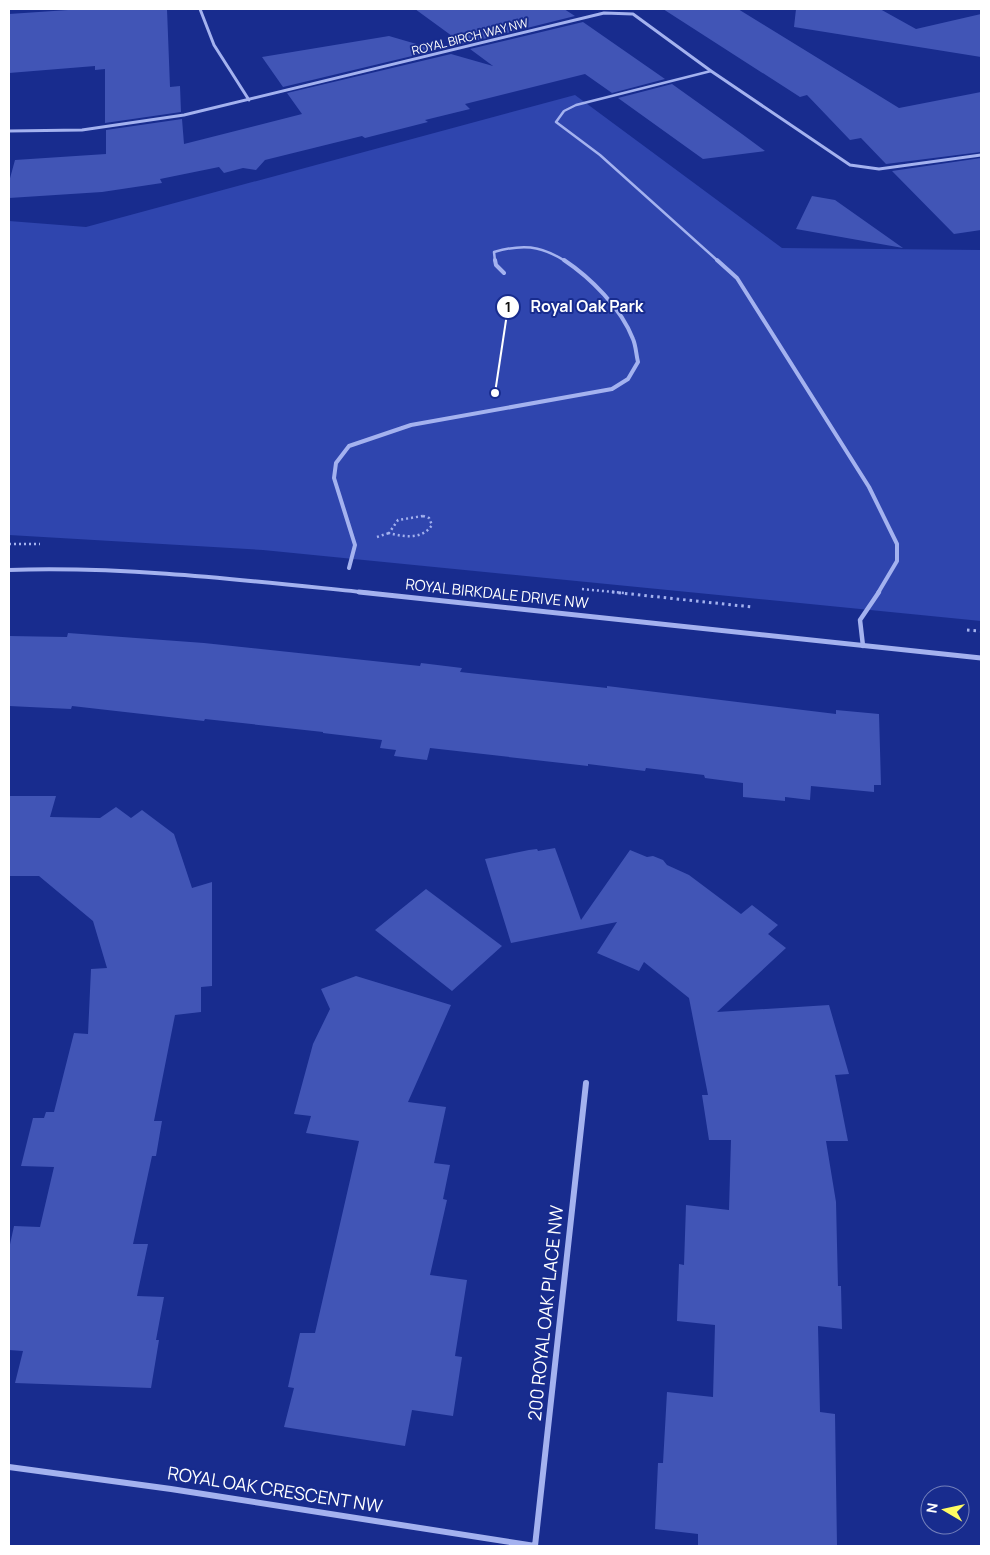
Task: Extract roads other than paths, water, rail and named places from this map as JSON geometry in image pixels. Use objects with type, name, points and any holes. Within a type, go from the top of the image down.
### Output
[{"type":"street","points":[[200,9],[206,29],[220,58],[249,100]]},
{"type":"street","name":"ROYAL BIRCH WAY NW","points":[[9,131],[82,130],[184,114],[249,100],[604,13],[633,14],[711,72],[850,165],[879,170],[981,154]]},
{"type":"street","points":[[711,72],[576,105],[564,110],[558,116],[556,122],[600,155],[738,278],[869,488],[897,544],[897,561],[890,577],[860,620],[863,646]]},
{"type":"street","points":[[350,568],[355,545],[334,478],[336,463],[350,446],[374,436],[411,425],[612,389],[628,379],[638,362],[633,338],[611,306],[576,268],[540,248],[523,245],[506,246],[494,252],[496,265],[504,273]]},
{"type":"street","name":"ROYAL BIRKDALE DRIVE NW","points":[[9,570],[64,568],[234,579],[981,658]]},
{"type":"street","name":"200 ROYAL OAK PLACE NW","points":[[535,1546],[586,1083]]},
{"type":"street","name":"ROYAL OAK CRESCENT NW","points":[[9,1467],[171,1489],[535,1546]]},
{"type":"place","name":"Royal Oak Park","points":[[495,393]]}]
